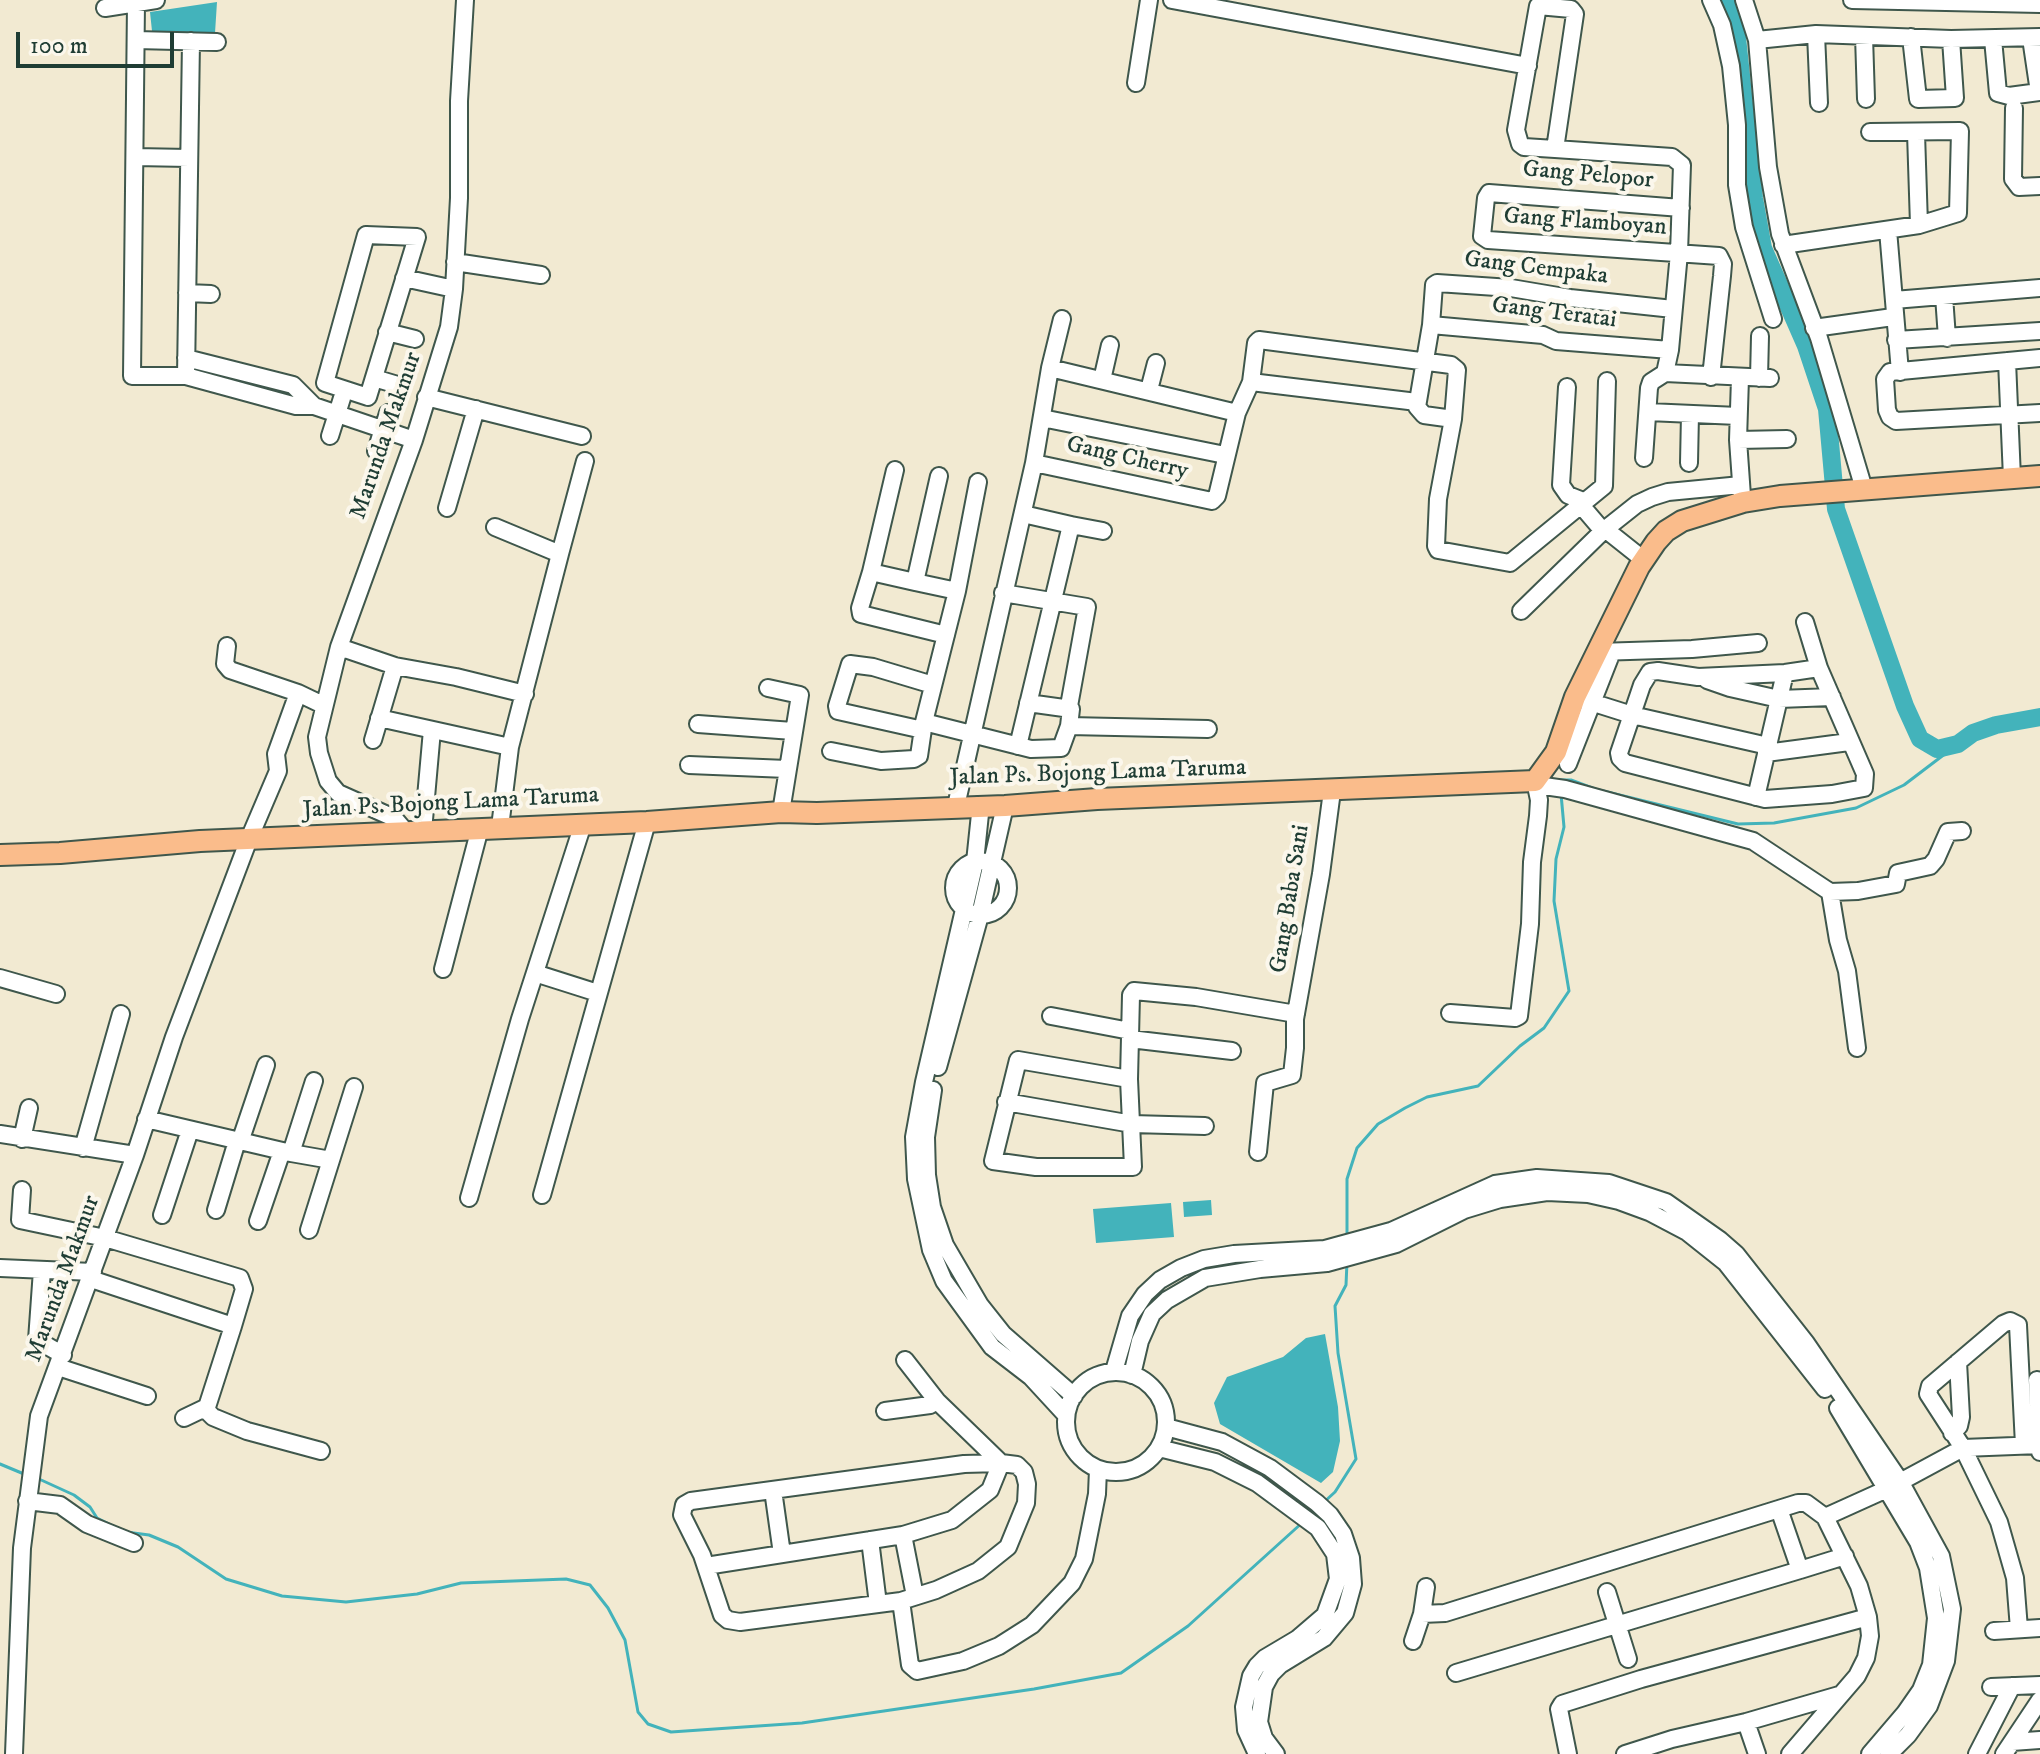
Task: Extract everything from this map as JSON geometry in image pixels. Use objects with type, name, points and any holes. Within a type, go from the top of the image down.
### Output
[{"type":"main road","points":[[1548,786],[1556,752],[1605,652],[1644,560],[1666,531],[1742,494],[1860,490],[2040,476]]},
{"type":"main road","name":"Jalan Ps. Bojong Lama Taruma","points":[[0,855],[249,839],[647,822],[781,812],[1548,786]]},
{"type":"street","points":[[105,8],[156,0]]},
{"type":"street","name":"Marunda Makmur","points":[[415,832],[394,818],[338,793],[328,781],[317,737],[339,647],[414,440],[449,327],[459,198],[459,101],[465,0]]},
{"type":"street","points":[[1136,83],[1149,0]]},
{"type":"street","points":[[1172,0],[1528,66]]},
{"type":"street","points":[[1711,0],[1768,167],[1783,245],[1816,333],[1860,490]]},
{"type":"street","points":[[1744,0],[1757,40],[1737,185],[1744,227],[1773,319]]},
{"type":"street","points":[[1852,0],[2040,4]]},
{"type":"street","points":[[130,3],[136,40],[132,376],[186,376],[296,406],[340,406],[383,430],[414,440]]},
{"type":"street","points":[[1555,149],[1574,11],[1538,6],[1516,130],[1517,140],[1524,147],[1672,157],[1682,165],[1679,253],[1665,373]]},
{"type":"street","points":[[1757,40],[1816,34],[1951,39],[2036,38],[2039,92],[2009,96],[1998,93],[1993,39]]},
{"type":"street","points":[[1816,34],[1819,103]]},
{"type":"street","points":[[1864,36],[1866,99]]},
{"type":"street","points":[[1911,37],[1915,95],[1918,99],[1956,97],[1951,39]]},
{"type":"street","points":[[136,40],[217,42]]},
{"type":"street","points":[[186,376],[191,41]]},
{"type":"street","points":[[2014,108],[2014,182],[2019,187],[2040,186]]},
{"type":"street","points":[[1783,245],[1919,225],[1954,216],[1960,210],[1961,132],[1870,132]]},
{"type":"street","points":[[1916,133],[1919,225]]},
{"type":"street","points":[[135,157],[189,158]]},
{"type":"street","name":"Gang Pelopor","points":[[1488,240],[1482,236],[1486,198],[1491,192],[1681,208]]},
{"type":"street","points":[[1888,230],[1900,372]]},
{"type":"street","points":[[366,235],[417,237],[404,278],[368,397],[325,383],[366,235]]},
{"type":"street","name":"Gang Flamboyan","points":[[1488,240],[1719,256],[1723,264],[1711,377]]},
{"type":"street","points":[[455,262],[541,275]]},
{"type":"street","points":[[404,278],[454,289]]},
{"type":"street","name":"Gang Cempaka","points":[[1431,325],[1434,285],[1442,282],[1673,309]]},
{"type":"street","points":[[1816,333],[1894,321],[1944,296],[2040,288]]},
{"type":"street","points":[[187,293],[211,294]]},
{"type":"street","points":[[1944,296],[1947,338]]},
{"type":"street","points":[[956,806],[1023,514],[1062,319]]},
{"type":"street","points":[[1894,321],[1947,338],[2040,331]]},
{"type":"street","points":[[1431,325],[1417,402],[1419,412],[1453,419]]},
{"type":"street","name":"Gang Teratai","points":[[1431,325],[1538,335],[1556,341],[1670,350]]},
{"type":"street","points":[[387,332],[415,339]]},
{"type":"street","points":[[1644,458],[1651,382],[1665,373],[1764,378],[1760,336]]},
{"type":"street","name":"Gang Cherry","points":[[1034,463],[1208,502],[1217,496],[1237,413],[1251,382],[1256,343],[1264,339],[1425,362]]},
{"type":"street","points":[[1102,380],[1110,345]]},
{"type":"street","points":[[186,358],[293,385],[314,406]]},
{"type":"street","points":[[2040,358],[1887,373],[1885,379],[1887,410],[1893,420],[2040,413]]},
{"type":"street","points":[[2007,361],[2012,478]]},
{"type":"street","points":[[1425,362],[1455,367],[1453,419],[1434,539],[1438,550],[1510,563],[1604,486],[1607,381]]},
{"type":"street","points":[[1149,390],[1156,363]]},
{"type":"street","points":[[1050,368],[1237,413]]},
{"type":"street","points":[[374,378],[401,386]]},
{"type":"street","points":[[1521,611],[1604,530],[1637,504],[1668,492],[1742,494],[1738,440],[1740,378]]},
{"type":"street","points":[[1251,382],[1417,402]]},
{"type":"street","points":[[1567,387],[1561,485],[1568,495],[1581,502],[1604,530],[1644,560]]},
{"type":"street","points":[[426,397],[582,436]]},
{"type":"street","points":[[330,436],[340,406]]},
{"type":"street","points":[[447,508],[476,409]]},
{"type":"street","points":[[1648,412],[1738,416]]},
{"type":"street","points":[[376,451],[388,413]]},
{"type":"street","points":[[1689,463],[1690,414]]},
{"type":"street","points":[[1042,418],[1225,455]]},
{"type":"street","points":[[1738,440],[1787,439]]},
{"type":"street","points":[[443,969],[490,828],[585,461]]},
{"type":"street","points":[[895,470],[861,614],[946,635]]},
{"type":"street","points":[[915,582],[939,476]]},
{"type":"street","points":[[831,751],[881,761],[914,759],[920,752],[978,482]]},
{"type":"street","points":[[1023,514],[1103,531]]},
{"type":"street","points":[[1018,746],[1071,525]]},
{"type":"street","points":[[495,527],[560,554]]},
{"type":"street","points":[[871,572],[957,591]]},
{"type":"street","points":[[933,685],[873,667],[850,664],[838,711],[973,733],[1018,746],[1058,750],[1064,744],[1073,712],[1069,706],[1087,607],[1003,593]]},
{"type":"street","points":[[1805,622],[1819,668],[1832,697],[1849,742],[1865,774],[1864,788],[1805,797],[1756,797],[1625,763],[1619,753],[1642,685],[1650,672],[1698,677],[1779,699],[1832,697]]},
{"type":"street","points":[[1605,652],[1758,643]]},
{"type":"street","points":[[227,646],[225,664],[230,670],[298,693],[323,705]]},
{"type":"street","points":[[339,647],[395,666],[525,694]]},
{"type":"street","points":[[373,740],[395,666]]},
{"type":"street","points":[[1698,677],[1785,673],[1819,668]]},
{"type":"street","points":[[1756,797],[1785,673]]},
{"type":"street","points":[[768,688],[799,692],[781,812]]},
{"type":"street","name":"Marunda Makmur","points":[[14,1754],[21,1563],[39,1416],[249,839],[278,771],[276,754],[298,693]]},
{"type":"street","points":[[1568,764],[1583,699],[1632,715],[1767,749],[1849,742]]},
{"type":"street","points":[[1028,703],[1069,706]]},
{"type":"street","points":[[379,718],[510,747]]},
{"type":"street","points":[[698,724],[793,731]]},
{"type":"street","points":[[1069,726],[1208,729]]},
{"type":"street","points":[[415,832],[432,730]]},
{"type":"street","points":[[689,765],[787,769]]},
{"type":"street","points":[[1450,1013],[1519,1016],[1530,924],[1532,862],[1538,816],[1548,786],[1753,841],[1830,892],[1896,884],[1898,873],[1930,866],[1944,846],[1948,832],[1962,831]]},
{"type":"street","name":"Gang Baba Sani","points":[[1258,1152],[1265,1083],[1292,1075],[1296,1014],[1332,791]]},
{"type":"street","points":[[979,805],[979,835],[984,862]]},
{"type":"street","points":[[1005,806],[984,862],[935,1079],[926,1137],[927,1175],[932,1207],[945,1245],[980,1305],[1003,1334],[1074,1396]]},
{"type":"street","points":[[542,1195],[647,822]]},
{"type":"street","points":[[469,1198],[535,973],[583,824]]},
{"type":"street","points":[[972,912],[955,897],[954,882],[962,869],[984,862]]},
{"type":"street","points":[[1830,892],[1847,971],[1857,1048]]},
{"type":"street","points":[[972,912],[924,1082],[914,1137],[921,1210],[940,1271],[967,1316],[992,1347],[1031,1377],[1066,1415]]},
{"type":"street","points":[[535,973],[598,993]]},
{"type":"street","points":[[0,978],[56,994]]},
{"type":"street","points":[[1129,1079],[1018,1060],[993,1159],[999,1163],[1036,1167],[1131,1168],[1131,995],[1136,990],[1296,1014]]},
{"type":"street","points":[[83,1148],[121,1014]]},
{"type":"street","points":[[1051,1016],[1130,1035],[1232,1051]]},
{"type":"street","points":[[216,1210],[266,1065]]},
{"type":"street","points":[[258,1221],[314,1081]]},
{"type":"street","points":[[309,1230],[354,1087]]},
{"type":"street","points":[[1006,1102],[1132,1124],[1205,1126]]},
{"type":"street","points":[[22,1139],[29,1108]]},
{"type":"street","points":[[146,1119],[238,1142],[331,1160]]},
{"type":"street","points":[[162,1215],[190,1130]]},
{"type":"street","points":[[0,1134],[135,1155]]},
{"type":"street","points":[[22,1190],[20,1220],[105,1238],[240,1278],[244,1289],[207,1407],[210,1415],[226,1423],[321,1451]]},
{"type":"street","points":[[1132,1375],[1140,1341],[1152,1314],[1186,1288],[1205,1278],[1326,1256],[1393,1237],[1500,1199],[1547,1192],[1588,1194],[1649,1212],[1687,1232],[1726,1263],[1831,1398],[1941,1556],[1952,1609],[1946,1661],[1929,1706],[1908,1735],[1889,1754]]},
{"type":"street","points":[[1114,1371],[1130,1316],[1145,1294],[1160,1280],[1181,1268],[1204,1259],[1234,1254],[1326,1256]]},
{"type":"street","points":[[0,1268],[92,1275],[233,1326]]},
{"type":"street","points":[[42,1270],[37,1340],[60,1361],[147,1396]]},
{"type":"street","points":[[2019,1629],[2015,1578],[1999,1522],[1963,1448],[1928,1394],[1930,1386],[2010,1321],[2018,1325],[2032,1381],[2034,1445],[2040,1452]]},
{"type":"street","points":[[905,1360],[937,1401],[1001,1463]]},
{"type":"street","points":[[1952,1433],[1959,1426],[1961,1417],[1958,1362]]},
{"type":"street","points":[[1114,1371],[1147,1382],[1156,1391],[1166,1414],[1166,1427],[1159,1448],[1150,1459],[1131,1470],[1108,1472],[1088,1463],[1068,1437],[1066,1415],[1074,1396],[1090,1380],[1114,1371]]},
{"type":"street","points":[[885,1411],[930,1405],[937,1401]]},
{"type":"street","points":[[184,1418],[207,1407]]},
{"type":"street","points":[[1166,1427],[1222,1442],[1270,1468],[1330,1515],[1343,1534],[1351,1558],[1346,1581],[1345,1613],[1324,1638],[1280,1665],[1264,1687],[1259,1722],[1264,1738],[1276,1754]]},
{"type":"street","points":[[1825,1517],[1963,1448],[2034,1445]]},
{"type":"street","points":[[1159,1448],[1215,1462],[1257,1483],[1318,1528],[1335,1554],[1346,1581]]},
{"type":"street","points":[[706,1566],[903,1535],[952,1520],[990,1490],[1001,1463]]},
{"type":"street","points":[[1001,1463],[1017,1465],[1024,1472],[1027,1484],[1026,1503],[1008,1547],[978,1571],[936,1590],[878,1604],[740,1622],[728,1620],[722,1615],[706,1566],[682,1515],[684,1505],[691,1501],[964,1464],[1001,1463]]},
{"type":"street","points":[[903,1535],[910,1665],[917,1671],[963,1661],[999,1646],[1032,1625],[1072,1583],[1084,1559],[1097,1494],[1098,1469]]},
{"type":"street","points":[[1870,1754],[1921,1690],[1931,1665],[1935,1640],[1936,1618],[1928,1568],[1894,1485]]},
{"type":"street","points":[[773,1490],[782,1554]]},
{"type":"street","points":[[27,1499],[60,1505],[87,1524],[134,1543]]},
{"type":"street","points":[[1422,1614],[1445,1613],[1806,1503],[1825,1517],[1845,1556],[1859,1586],[1870,1636],[1866,1658],[1857,1676],[1790,1754]]},
{"type":"street","points":[[1779,1509],[1800,1570]]},
{"type":"street","points":[[870,1540],[878,1604]]},
{"type":"street","points":[[1456,1673],[1845,1556]]},
{"type":"street","points":[[1257,1754],[1246,1730],[1244,1707],[1251,1676],[1265,1658],[1297,1639],[1325,1615],[1346,1581]]},
{"type":"street","points":[[1413,1641],[1422,1614],[1426,1587]]},
{"type":"street","points":[[1607,1592],[1628,1659]]},
{"type":"street","points":[[1568,1754],[1559,1709],[1562,1704],[1641,1679],[1868,1617]]},
{"type":"street","points":[[1994,1631],[2040,1628]]},
{"type":"street","points":[[1991,1687],[2040,1685]]},
{"type":"street","points":[[1977,1754],[2012,1686]]},
{"type":"street","points":[[1625,1754],[1839,1695]]},
{"type":"street","points":[[2008,1748],[2040,1700]]},
{"type":"street","points":[[1746,1722],[1757,1754]]},
{"type":"street","points":[[2008,1748],[2040,1740]]},
{"type":"water","points":[[217,2],[215,33],[152,31],[150,12]]},
{"type":"water","points":[[1211,1200],[1212,1215],[1184,1217],[1183,1202]]},
{"type":"water","points":[[1171,1203],[1174,1237],[1096,1243],[1093,1209]]},
{"type":"water","points":[[1325,1334],[1338,1407],[1340,1441],[1333,1472],[1321,1483],[1220,1424],[1214,1403],[1227,1377],[1283,1357],[1306,1338]]},
{"type":"waterway","points":[[1725,0],[1736,28],[1754,198],[1763,248],[1806,346],[1827,409],[1836,509],[1905,706],[1920,739],[1937,749],[1958,744],[1973,733],[1996,725],[2040,717]]},
{"type":"waterway","points":[[1560,783],[1560,780],[1571,780],[1595,789],[1738,824],[1774,823],[1856,808],[1904,785],[1958,744]]},
{"type":"waterway","points":[[1347,1239],[1347,1179],[1357,1148],[1378,1124],[1427,1097],[1478,1086],[1544,1028],[1569,991],[1554,901],[1556,859],[1564,827],[1561,794]]},
{"type":"waterway","points":[[1323,1503],[1335,1492],[1356,1459],[1338,1353],[1335,1306],[1346,1285],[1347,1262]]},
{"type":"waterway","points":[[0,1464],[24,1474]]},
{"type":"waterway","points":[[39,1479],[74,1495],[90,1507],[97,1518],[115,1527]]},
{"type":"waterway","points":[[126,1532],[149,1535],[178,1547],[226,1579],[282,1596],[346,1602],[417,1594],[461,1583],[566,1579],[590,1585],[608,1608],[625,1640],[638,1712],[648,1724],[671,1732],[802,1723],[1121,1673],[1188,1626],[1303,1522]]}]
